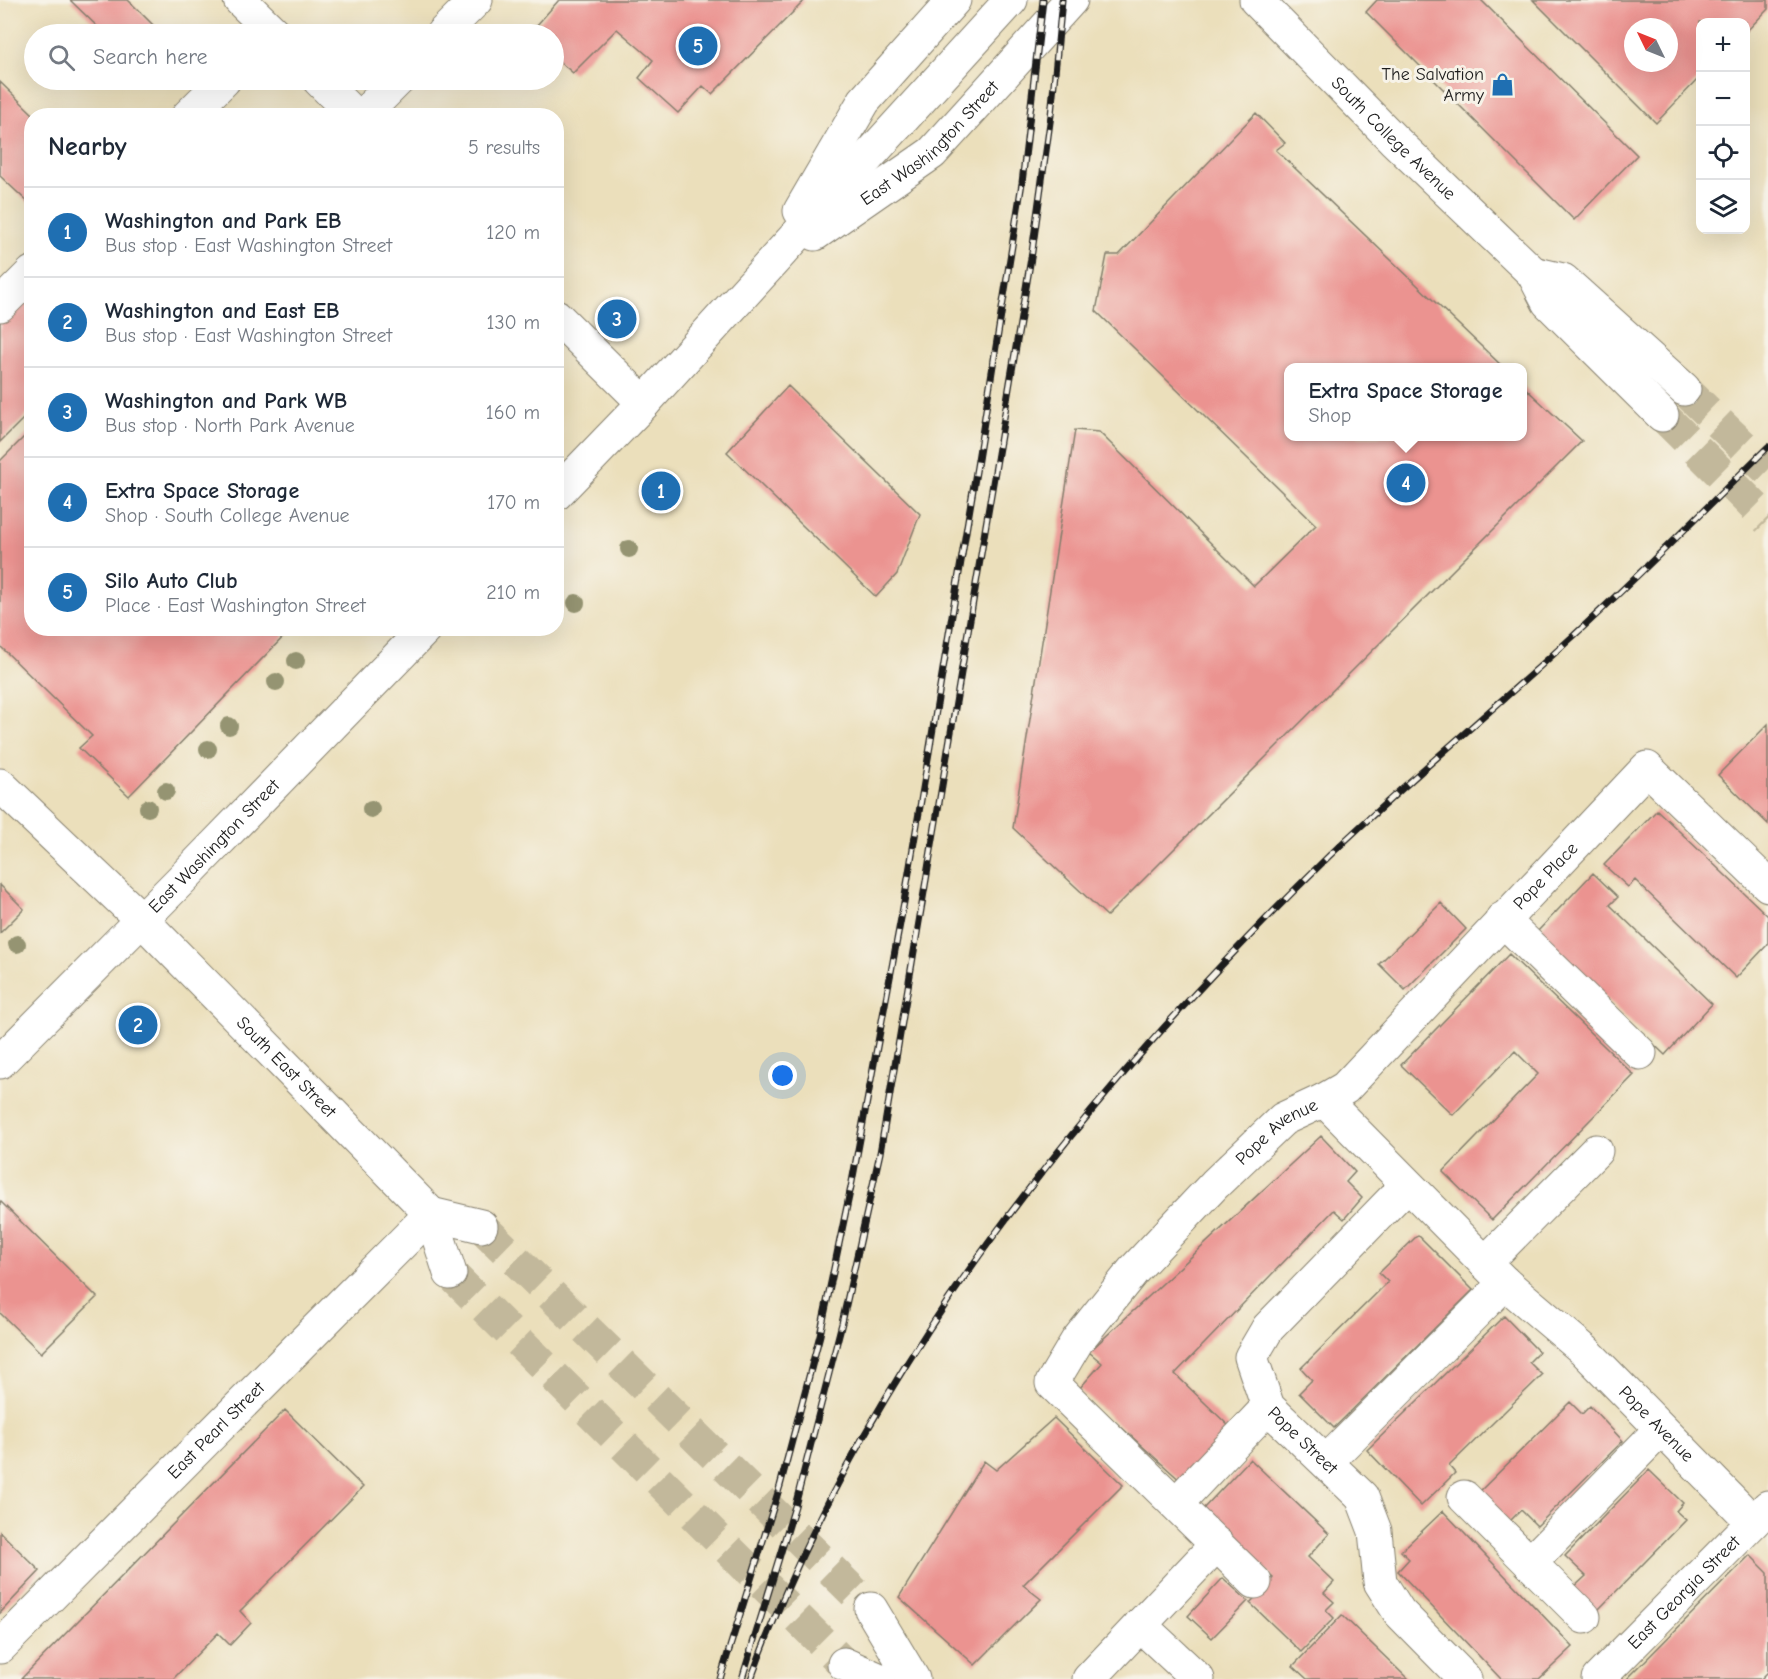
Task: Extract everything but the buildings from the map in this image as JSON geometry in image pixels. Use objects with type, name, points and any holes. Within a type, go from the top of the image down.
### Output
[{"type":"main road","points":[[240,0],[263,24]]},
{"type":"main road","points":[[452,24],[477,0]]},
{"type":"main road","name":"East Washington Street","points":[[769,265],[864,101],[954,0]]},
{"type":"main road","name":"East Washington Street","points":[[564,486],[644,403],[1011,0]]},
{"type":"main road","name":"East Washington Street","points":[[769,265],[932,153],[1071,0]]},
{"type":"main road","name":"South College Avenue","points":[[1256,0],[1393,139],[1533,273],[1548,302],[1662,415]]},
{"type":"main road","points":[[196,108],[214,90]]},
{"type":"main road","points":[[330,90],[347,108]]},
{"type":"main road","points":[[370,108],[388,90]]},
{"type":"main road","points":[[1533,273],[1563,280],[1684,389]]},
{"type":"main road","points":[[0,304],[24,281]]},
{"type":"main road","points":[[564,324],[644,403]]},
{"type":"main road","name":"East Washington Street","points":[[0,1062],[142,920],[418,636]]},
{"type":"main road","name":"Pope Place","points":[[1324,1100],[1345,1088],[1647,768],[1768,885]]},
{"type":"main road","name":"South East Street","points":[[0,785],[142,920],[431,1214],[450,1273]]},
{"type":"main road","points":[[1502,920],[1640,1053]]},
{"type":"main road","name":"Pope Avenue","points":[[1255,1582],[1177,1503],[1052,1383],[1077,1341],[1133,1271],[1215,1184],[1282,1119],[1324,1100],[1495,1273],[1584,1350],[1660,1430],[1761,1514]]},
{"type":"main road","points":[[1326,1462],[1495,1273],[1596,1151]]},
{"type":"main road","name":"Pope Street","points":[[1407,1185],[1268,1328],[1251,1357],[1268,1407],[1362,1497],[1375,1531],[1380,1582],[1399,1612],[1465,1679]]},
{"type":"main road","points":[[431,1214],[481,1226]]},
{"type":"main road","name":"East Pearl Street","points":[[0,1647],[431,1214]]},
{"type":"main road","points":[[1177,1503],[1268,1407]]},
{"type":"main road","points":[[1530,1563],[1660,1430]]},
{"type":"main road","points":[[1464,1497],[1584,1617]]},
{"type":"main road","name":"East Georgia Street","points":[[1598,1679],[1761,1514]]},
{"type":"main road","points":[[1089,1679],[1217,1544]]},
{"type":"main road","points":[[871,1609],[913,1679]]},
{"type":"main road","points":[[1140,1625],[1192,1677]]},
{"type":"main road","points":[[844,1664],[878,1679]]},
{"type":"tunnel","points":[[1684,389],[1768,470]]},
{"type":"tunnel","points":[[1662,415],[1768,520]]},
{"type":"tunnel","points":[[481,1226],[871,1609]]},
{"type":"tunnel","points":[[450,1273],[844,1664]]},
{"type":"railway","points":[[720,1679],[780,1486],[820,1335],[852,1182],[904,902],[977,466],[1022,183],[1043,0]]},
{"type":"railway","points":[[742,1679],[795,1506],[842,1323],[880,1153],[1032,252],[1051,115],[1062,0]]},
{"type":"railway","points":[[751,1679],[799,1562],[856,1449],[922,1340],[993,1236],[1071,1136],[1154,1039],[1240,946],[1329,856],[1595,616],[1768,447]]},
{"type":"place","name":"Silo Auto Club","points":[[698,46]]},
{"type":"place","name":"The Salvation Army","points":[[1502,84]]},
{"type":"place","name":"Washington and Park WB","points":[[617,319]]},
{"type":"place","name":"Extra Space Storage","points":[[1406,483]]},
{"type":"place","name":"Washington and Park EB","points":[[661,491]]},
{"type":"place","name":"Washington and East EB","points":[[138,1025]]}]
